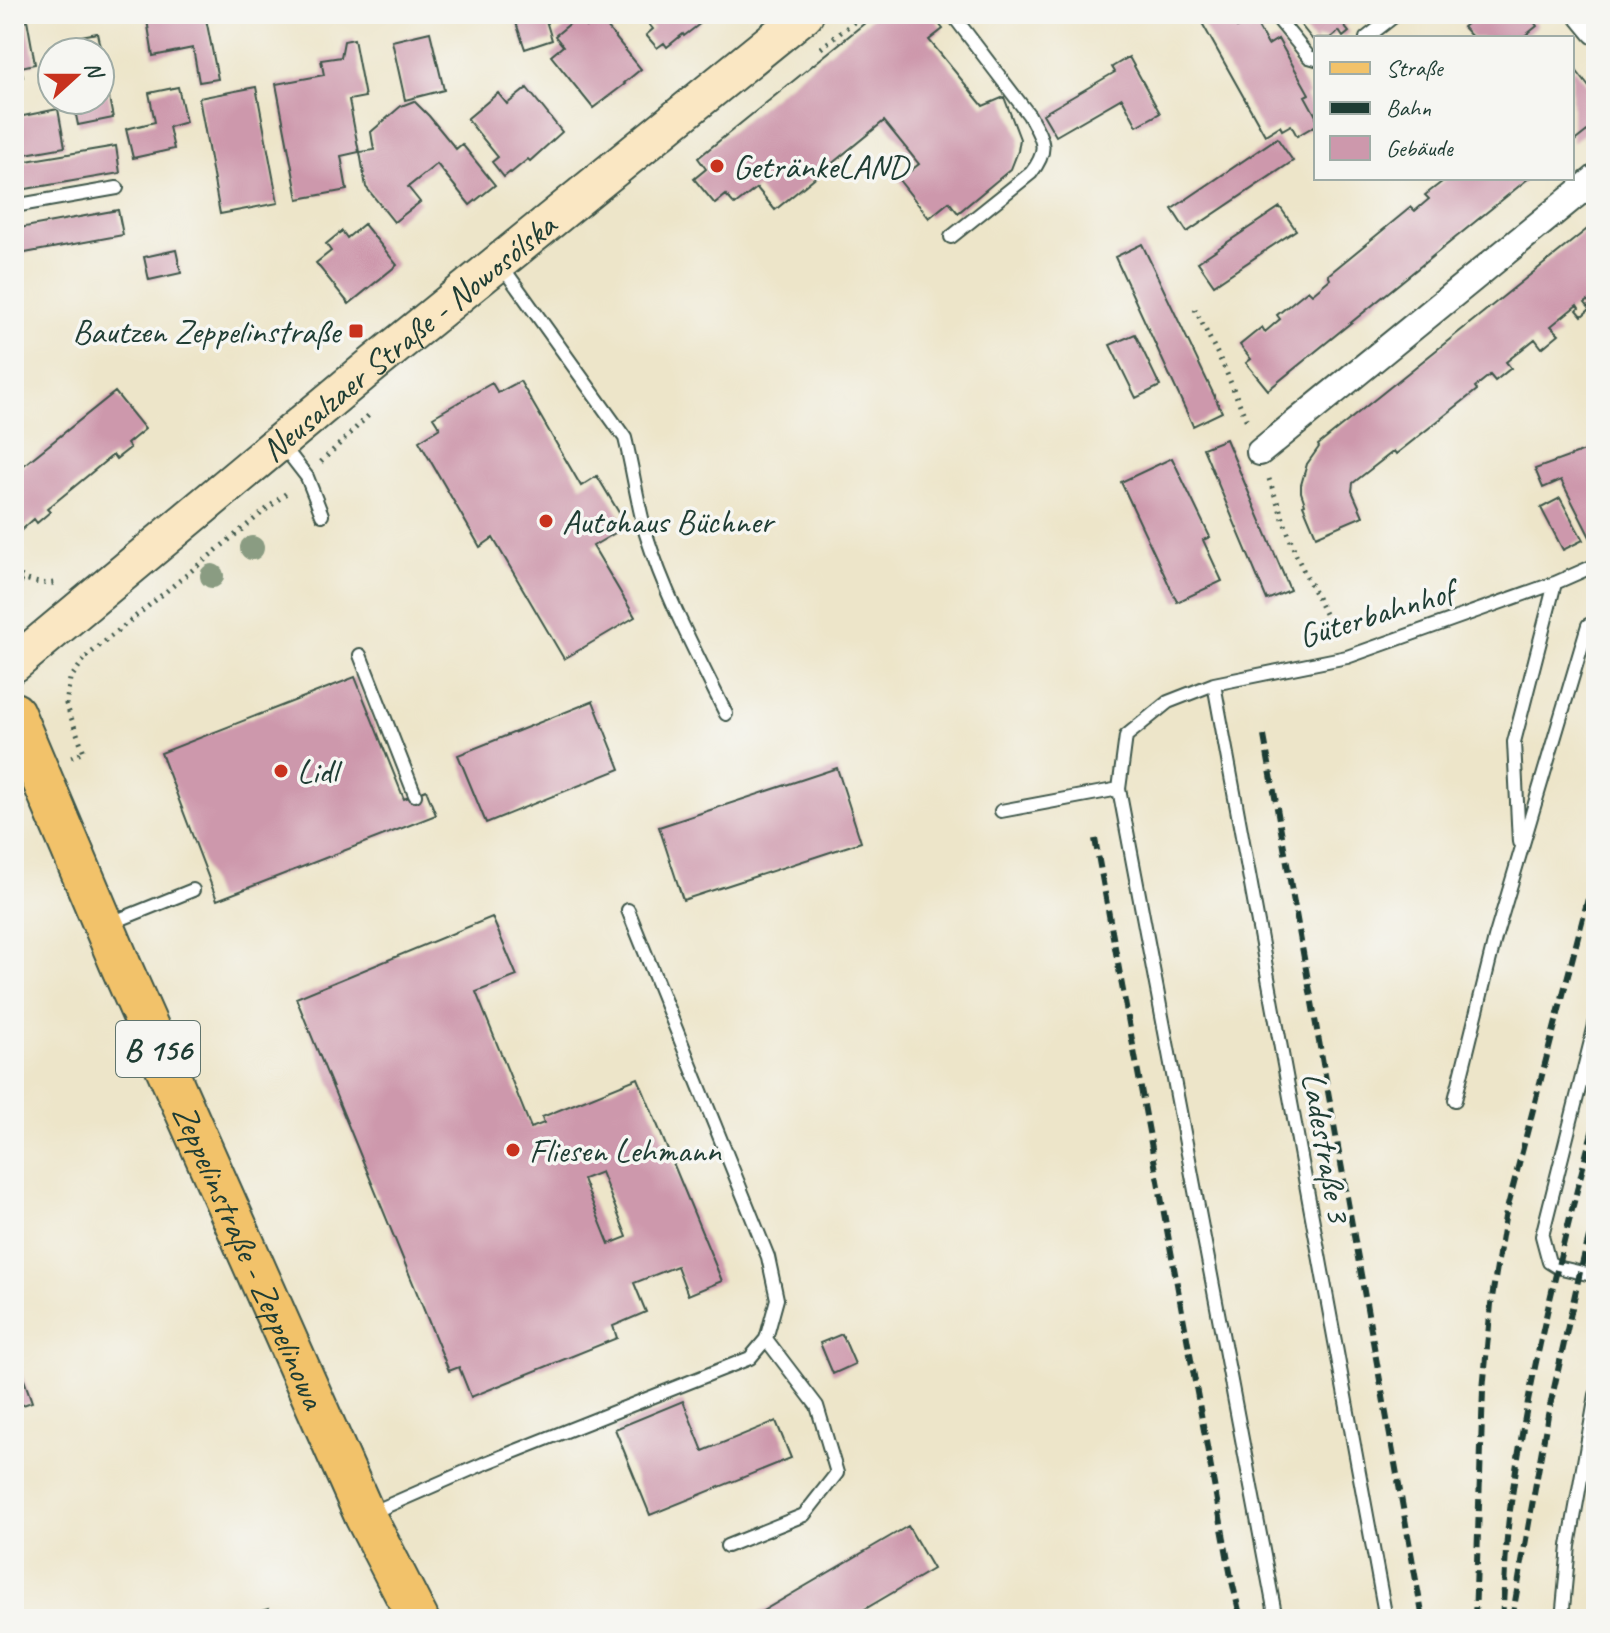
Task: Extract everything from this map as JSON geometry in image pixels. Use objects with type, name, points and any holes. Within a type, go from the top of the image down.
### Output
[{"type":"main road","name":"Neusalzaer Straße - Nowosólska","points":[[14,664],[365,371],[805,14]]},
{"type":"main road","name":"Zeppelinstraße - Zeppelinowa","points":[[14,713],[104,926],[365,1516],[418,1619]]},
{"type":"street","points":[[1582,14],[1596,31]]},
{"type":"street","points":[[1260,452],[1596,178]]},
{"type":"lane","points":[[951,237],[1031,173],[1044,150],[1029,115],[952,14]]},
{"type":"lane","points":[[1274,14],[1309,57],[1314,58]]},
{"type":"lane","points":[[1369,36],[1397,14]]},
{"type":"lane","points":[[14,206],[117,188]]},
{"type":"lane","points":[[499,262],[625,438],[636,497],[667,594],[726,714]]},
{"type":"lane","points":[[281,443],[307,477],[322,515]]},
{"type":"lane","name":"Güterbahnhof","points":[[1276,1619],[1119,789],[1126,736],[1168,702],[1214,684],[1347,657],[1555,583],[1596,565]]},
{"type":"lane","points":[[1520,854],[1514,742],[1555,583]]},
{"type":"lane","points":[[1455,1100],[1495,938],[1588,625]]},
{"type":"lane","points":[[360,655],[415,795]]},
{"type":"lane","name":"Ladestraße 3","points":[[1214,684],[1386,1619]]},
{"type":"lane","points":[[1001,811],[1119,789]]},
{"type":"lane","points":[[104,926],[193,890]]},
{"type":"lane","points":[[365,1516],[483,1464],[750,1358],[766,1339],[777,1299],[768,1257],[628,910]]},
{"type":"lane","points":[[1596,1021],[1542,1236],[1549,1262],[1557,1267],[1596,1276]]},
{"type":"lane","points":[[727,1546],[804,1515],[837,1473],[817,1406],[766,1339]]},
{"type":"lane","points":[[1562,1619],[1569,1546],[1596,1395]]},
{"type":"path","points":[[1195,309],[1225,369],[1260,452],[1296,555],[1347,657]]},
{"type":"path","points":[[14,571],[37,584],[51,584],[86,657],[70,679],[66,704],[84,752],[38,770]]},
{"type":"path","points":[[14,586],[25,579]]},
{"type":"building","points":[[26,14],[35,64],[21,67],[23,77],[14,78],[14,15]]},
{"type":"building","points":[[146,14],[205,14],[218,79],[199,82],[193,48],[153,56]]},
{"type":"building","points":[[513,14],[544,14],[552,40],[525,49]]},
{"type":"building","points":[[641,14],[708,14],[684,36],[667,47],[664,43],[657,48],[646,35],[653,29]]},
{"type":"building","points":[[876,14],[931,14],[943,29],[929,40],[983,106],[1004,97],[1020,139],[1011,169],[958,213],[949,202],[929,218],[899,180],[919,164],[884,121],[775,210],[757,188],[735,205],[726,195],[715,204],[694,179],[706,169],[698,158]]},
{"type":"building","points":[[1197,14],[1229,14],[1237,28],[1254,20],[1268,45],[1278,39],[1309,94],[1305,96],[1314,112],[1314,126],[1297,136],[1291,125],[1282,130],[1280,126],[1265,135]]},
{"type":"building","points":[[1292,14],[1360,14],[1344,26],[1349,32],[1344,36],[1339,31],[1333,36],[1314,36],[1314,42]]},
{"type":"building","points":[[1460,14],[1528,14],[1537,26],[1524,36],[1471,36],[1463,27],[1468,23]]},
{"type":"building","points":[[578,17],[586,27],[599,17],[641,69],[593,108],[551,56],[563,46],[555,36]]},
{"type":"building","points":[[430,32],[444,90],[405,100],[392,41]]},
{"type":"building","points":[[354,39],[365,97],[349,100],[359,152],[341,156],[347,190],[298,199],[276,84],[324,75],[321,60],[341,57],[344,41]]},
{"type":"building","points":[[1129,57],[1160,113],[1137,126],[1122,98],[1056,136],[1043,114],[1115,72],[1112,67]]},
{"type":"building","points":[[1574,70],[1596,96],[1596,124],[1574,141]]},
{"type":"building","points":[[178,87],[186,122],[169,127],[174,149],[133,158],[126,129],[155,122],[149,93]]},
{"type":"building","points":[[256,87],[278,203],[220,214],[199,98]]},
{"type":"building","points":[[527,88],[562,132],[530,161],[528,159],[504,177],[492,162],[498,157],[467,119],[498,93],[507,104]]},
{"type":"building","points":[[414,101],[456,149],[462,144],[495,185],[470,205],[437,164],[408,187],[420,202],[394,222],[366,187],[360,152],[374,150],[371,132],[401,106]]},
{"type":"building","points":[[36,113],[36,116],[59,116],[65,147],[14,156],[14,127],[19,126],[18,117]]},
{"type":"building","points":[[76,116],[113,116],[113,118],[78,125]]},
{"type":"building","points":[[1277,138],[1293,161],[1187,232],[1172,209]]},
{"type":"building","points":[[116,146],[120,173],[14,191],[14,163]]},
{"type":"building","points":[[1444,180],[1527,180],[1268,390],[1246,363],[1251,359],[1240,345],[1262,327],[1265,332],[1280,319],[1277,315],[1308,290],[1312,294],[1330,279],[1328,275],[1411,207],[1415,211],[1429,199],[1425,195]]},
{"type":"building","points":[[1280,207],[1296,230],[1214,285],[1198,262]]},
{"type":"building","points":[[118,210],[123,235],[14,255],[14,229]]},
{"type":"building","points":[[1596,222],[1596,289],[1592,292],[1595,296],[1585,303],[1590,309],[1582,316],[1577,305],[1551,326],[1559,334],[1542,348],[1535,339],[1506,362],[1511,368],[1495,381],[1490,375],[1475,387],[1477,390],[1396,454],[1394,451],[1353,483],[1352,491],[1363,516],[1316,536],[1303,505],[1301,485],[1307,464],[1318,445]]},
{"type":"building","points":[[364,224],[397,265],[349,304],[316,263],[331,251],[326,244],[342,231],[347,238]]},
{"type":"building","points":[[1142,244],[1222,412],[1193,426],[1115,257]]},
{"type":"building","points":[[176,250],[181,273],[149,280],[144,257]]},
{"type":"building","points":[[1135,334],[1160,386],[1136,398],[1110,345]]},
{"type":"building","points":[[520,381],[581,486],[597,476],[627,526],[593,546],[635,617],[564,659],[493,538],[480,547],[419,441],[440,428],[433,417],[492,383],[498,393]]},
{"type":"building","points":[[115,392],[145,429],[127,444],[130,448],[116,459],[113,455],[47,509],[50,512],[37,523],[34,519],[16,535],[14,473]]},
{"type":"building","points":[[1226,439],[1290,590],[1267,600],[1203,448]]},
{"type":"building","points":[[1593,448],[1596,453],[1596,536],[1591,539],[1561,480],[1543,488],[1535,469]]},
{"type":"building","points":[[1172,458],[1210,537],[1203,540],[1222,581],[1177,602],[1121,482]]},
{"type":"building","points":[[1560,498],[1583,540],[1563,550],[1541,508]]},
{"type":"building","name":"Lidl","points":[[355,677],[404,799],[426,790],[436,815],[217,900],[161,753]]},
{"type":"building","points":[[593,701],[620,769],[486,823],[458,755]]},
{"type":"building","points":[[837,768],[861,842],[683,900],[659,827]]},
{"type":"building","name":"Fliesen Lehmann","points":[[492,917],[517,976],[476,992],[531,1128],[544,1123],[542,1117],[638,1078],[722,1281],[688,1295],[677,1266],[634,1283],[646,1312],[613,1326],[617,1338],[471,1397],[459,1367],[449,1371],[296,998]],"holes":[[[601,1172],[627,1237],[609,1244],[583,1179]]]},
{"type":"building","points":[[842,1334],[855,1364],[833,1374],[820,1343]]},
{"type":"building","points":[[14,1352],[32,1402],[14,1408]]},
{"type":"building","points":[[683,1401],[703,1451],[776,1421],[791,1458],[650,1515],[615,1429]]},
{"type":"building","points":[[908,1526],[933,1569],[848,1619],[749,1619]]},
{"type":"building","points":[[269,1609],[272,1619],[240,1619],[240,1618]]},
{"type":"railway","points":[[1264,736],[1423,1619]]},
{"type":"railway","points":[[1095,839],[1241,1619]]},
{"type":"railway","points":[[1475,1619],[1483,1390],[1491,1304],[1505,1217],[1596,868]]},
{"type":"railway","points":[[1502,1619],[1508,1524],[1526,1411],[1596,1117]]},
{"type":"railway","points":[[1512,1619],[1548,1415],[1596,1211]]},
{"type":"place","name":"GetränkeLAND","points":[[717,166]]},
{"type":"place","name":"Bautzen Zeppelinstraße","points":[[356,331]]},
{"type":"place","name":"Autohaus Büchner","points":[[546,521]]},
{"type":"place","name":"Lidl","points":[[281,771]]},
{"type":"place","name":"Fliesen Lehmann","points":[[513,1150]]}]
